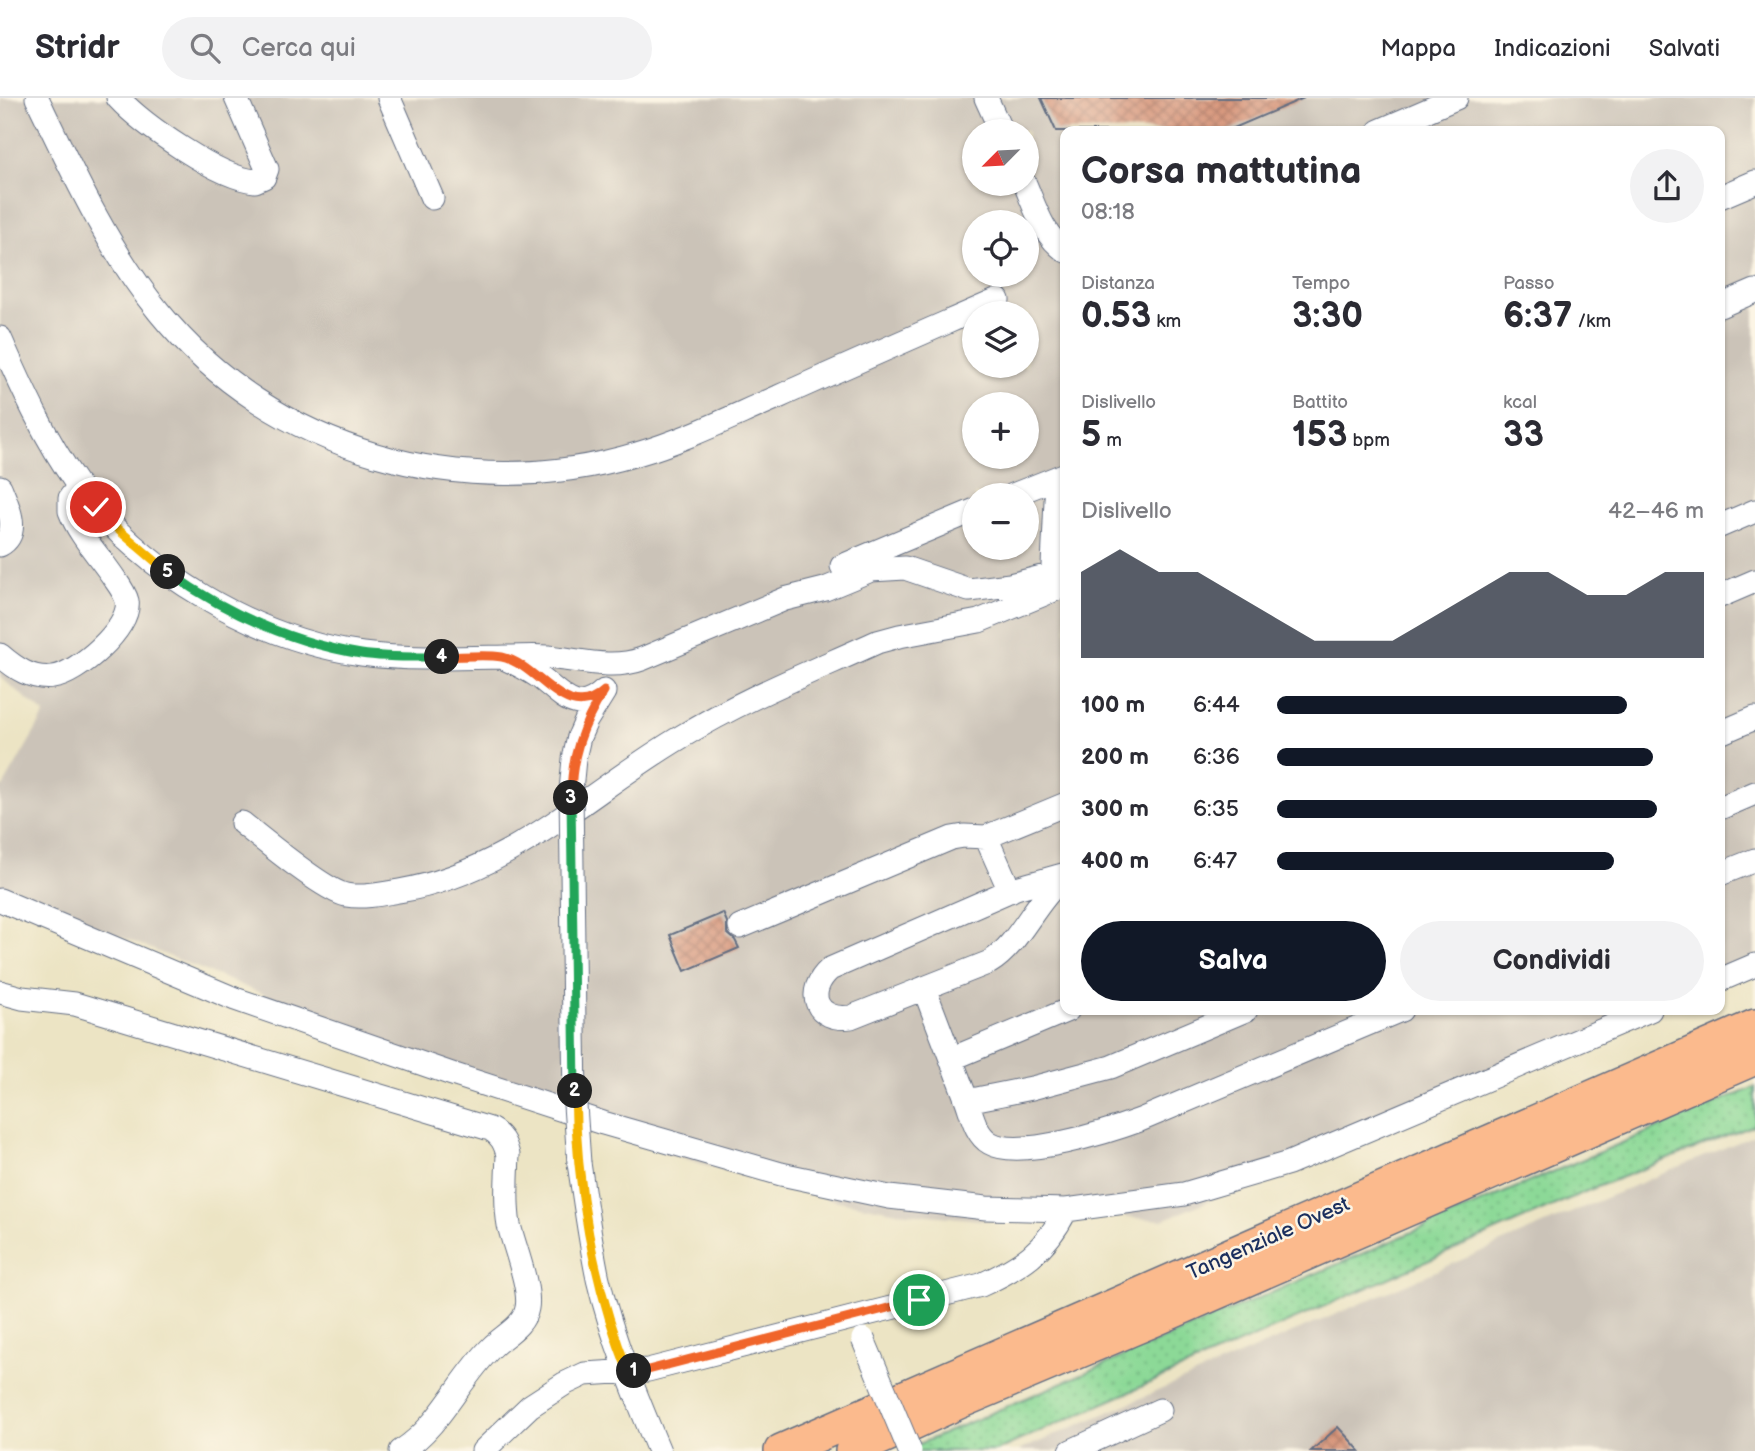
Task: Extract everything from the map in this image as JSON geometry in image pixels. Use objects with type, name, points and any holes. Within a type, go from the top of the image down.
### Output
[{"type":"highway","name":"Tangenziale Ovest","points":[[780,1451],[1755,1026]]},
{"type":"highway","name":"Tangenziale Ovest","points":[[852,1451],[1755,1058]]},
{"type":"street","points":[[37,98],[125,265],[160,313],[184,340],[219,371],[292,422],[368,454],[419,467],[501,474],[603,463],[638,454],[705,428],[998,300]]},
{"type":"street","points":[[118,98],[154,130],[204,161],[255,181],[264,177],[267,169],[236,98]]},
{"type":"street","points":[[389,98],[432,198]]},
{"type":"street","points":[[986,98],[996,119]]},
{"type":"street","points":[[1391,126],[1456,98]]},
{"type":"street","points":[[1725,195],[1755,182]]},
{"type":"street","points":[[1030,196],[1045,229],[1060,246]]},
{"type":"street","points":[[1725,304],[1755,291]]},
{"type":"street","points":[[0,338],[48,439],[79,486],[114,526],[156,564],[204,598],[279,633],[322,646],[362,654],[502,657],[537,663],[621,665],[642,659],[785,599],[825,589],[871,570],[905,568],[969,590],[1059,580]]},
{"type":"street","points":[[1039,485],[1060,476]]},
{"type":"street","points":[[0,655],[21,671],[33,676],[54,677],[65,674],[82,665],[117,629],[126,614],[127,603],[121,588],[72,516],[70,498],[79,486]]},
{"type":"street","points":[[0,487],[9,508],[11,523],[10,537],[0,545]]},
{"type":"street","points":[[1725,524],[1755,511]]},
{"type":"street","points":[[785,599],[818,577],[962,516]]},
{"type":"street","points":[[1059,580],[1060,528]]},
{"type":"street","points":[[242,823],[325,885],[348,895],[376,895],[450,879],[486,864],[535,837],[679,738],[730,709],[877,642],[979,621],[1059,580]]},
{"type":"street","points":[[1725,594],[1755,581]]},
{"type":"street","points":[[537,663],[569,701],[584,703],[591,702],[626,669],[642,659]]},
{"type":"street","points":[[604,691],[579,737],[571,790],[575,1105],[579,1163],[598,1279],[617,1343],[659,1451]]},
{"type":"street","points":[[1725,731],[1755,718]]},
{"type":"street","points":[[1725,806],[1755,793]]},
{"type":"street","points":[[740,928],[952,838],[986,837],[1060,806]]},
{"type":"street","points":[[986,837],[1010,891]]},
{"type":"street","points":[[1725,872],[1755,860]]},
{"type":"street","points":[[1060,877],[1010,891],[830,969],[822,976],[815,992],[817,1002],[830,1017],[851,1017],[998,958],[1048,890],[1060,880]]},
{"type":"street","points":[[0,900],[235,999],[603,1123],[781,1174],[889,1197],[986,1208],[1066,1210],[1184,1194],[1289,1163],[1638,1015]]},
{"type":"street","points":[[1725,978],[1755,965]]},
{"type":"street","points":[[924,988],[980,1134],[993,1145],[1002,1148],[1038,1147],[1073,1140],[1140,1120],[1389,1015]]},
{"type":"street","points":[[0,992],[22,998],[57,1000],[92,1009],[497,1133],[508,1155],[509,1223],[526,1290],[527,1308],[520,1323],[481,1358],[432,1424],[401,1451]]},
{"type":"street","points":[[951,1059],[1060,1013]]},
{"type":"street","points":[[967,1101],[1053,1083],[1111,1067],[1234,1015]]},
{"type":"street","points":[[484,1451],[530,1406],[585,1374],[648,1370],[981,1284],[1004,1274],[1036,1252],[1049,1239],[1066,1210]]},
{"type":"street","points":[[857,1315],[863,1339],[910,1451]]},
{"type":"street","points":[[1071,1451],[1160,1410]]},
{"type":"shaded area","points":[[0,98],[1755,98],[1755,971],[1725,984],[1725,126],[1060,126],[1060,1015],[1651,1015],[1163,1220],[1106,1216],[1002,1222],[898,1212],[782,1188],[627,1141],[67,915],[23,902],[0,891],[0,786],[3,787],[45,714],[0,677]]},
{"type":"shaded area","points":[[1755,1135],[1755,1451],[1018,1451],[1645,1181]]},
{"type":"green space","points":[[1755,1087],[1755,1125],[1589,1190],[995,1451],[903,1451],[1536,1179]]},
{"type":"building","points":[[1041,98],[1304,98],[1239,126],[1060,126],[1060,131],[1056,131]]},
{"type":"building","points":[[723,913],[727,922],[727,933],[739,948],[685,971],[670,935]]},
{"type":"building","points":[[1338,1427],[1360,1451],[1311,1451]]},
{"type":"route","points":[[96,507],[156,564],[204,598],[279,633],[362,654],[502,657],[528,669],[563,697],[577,703],[591,702],[604,691],[579,737],[571,790],[575,1105],[579,1163],[598,1279],[628,1371],[648,1370],[919,1300]]}]
